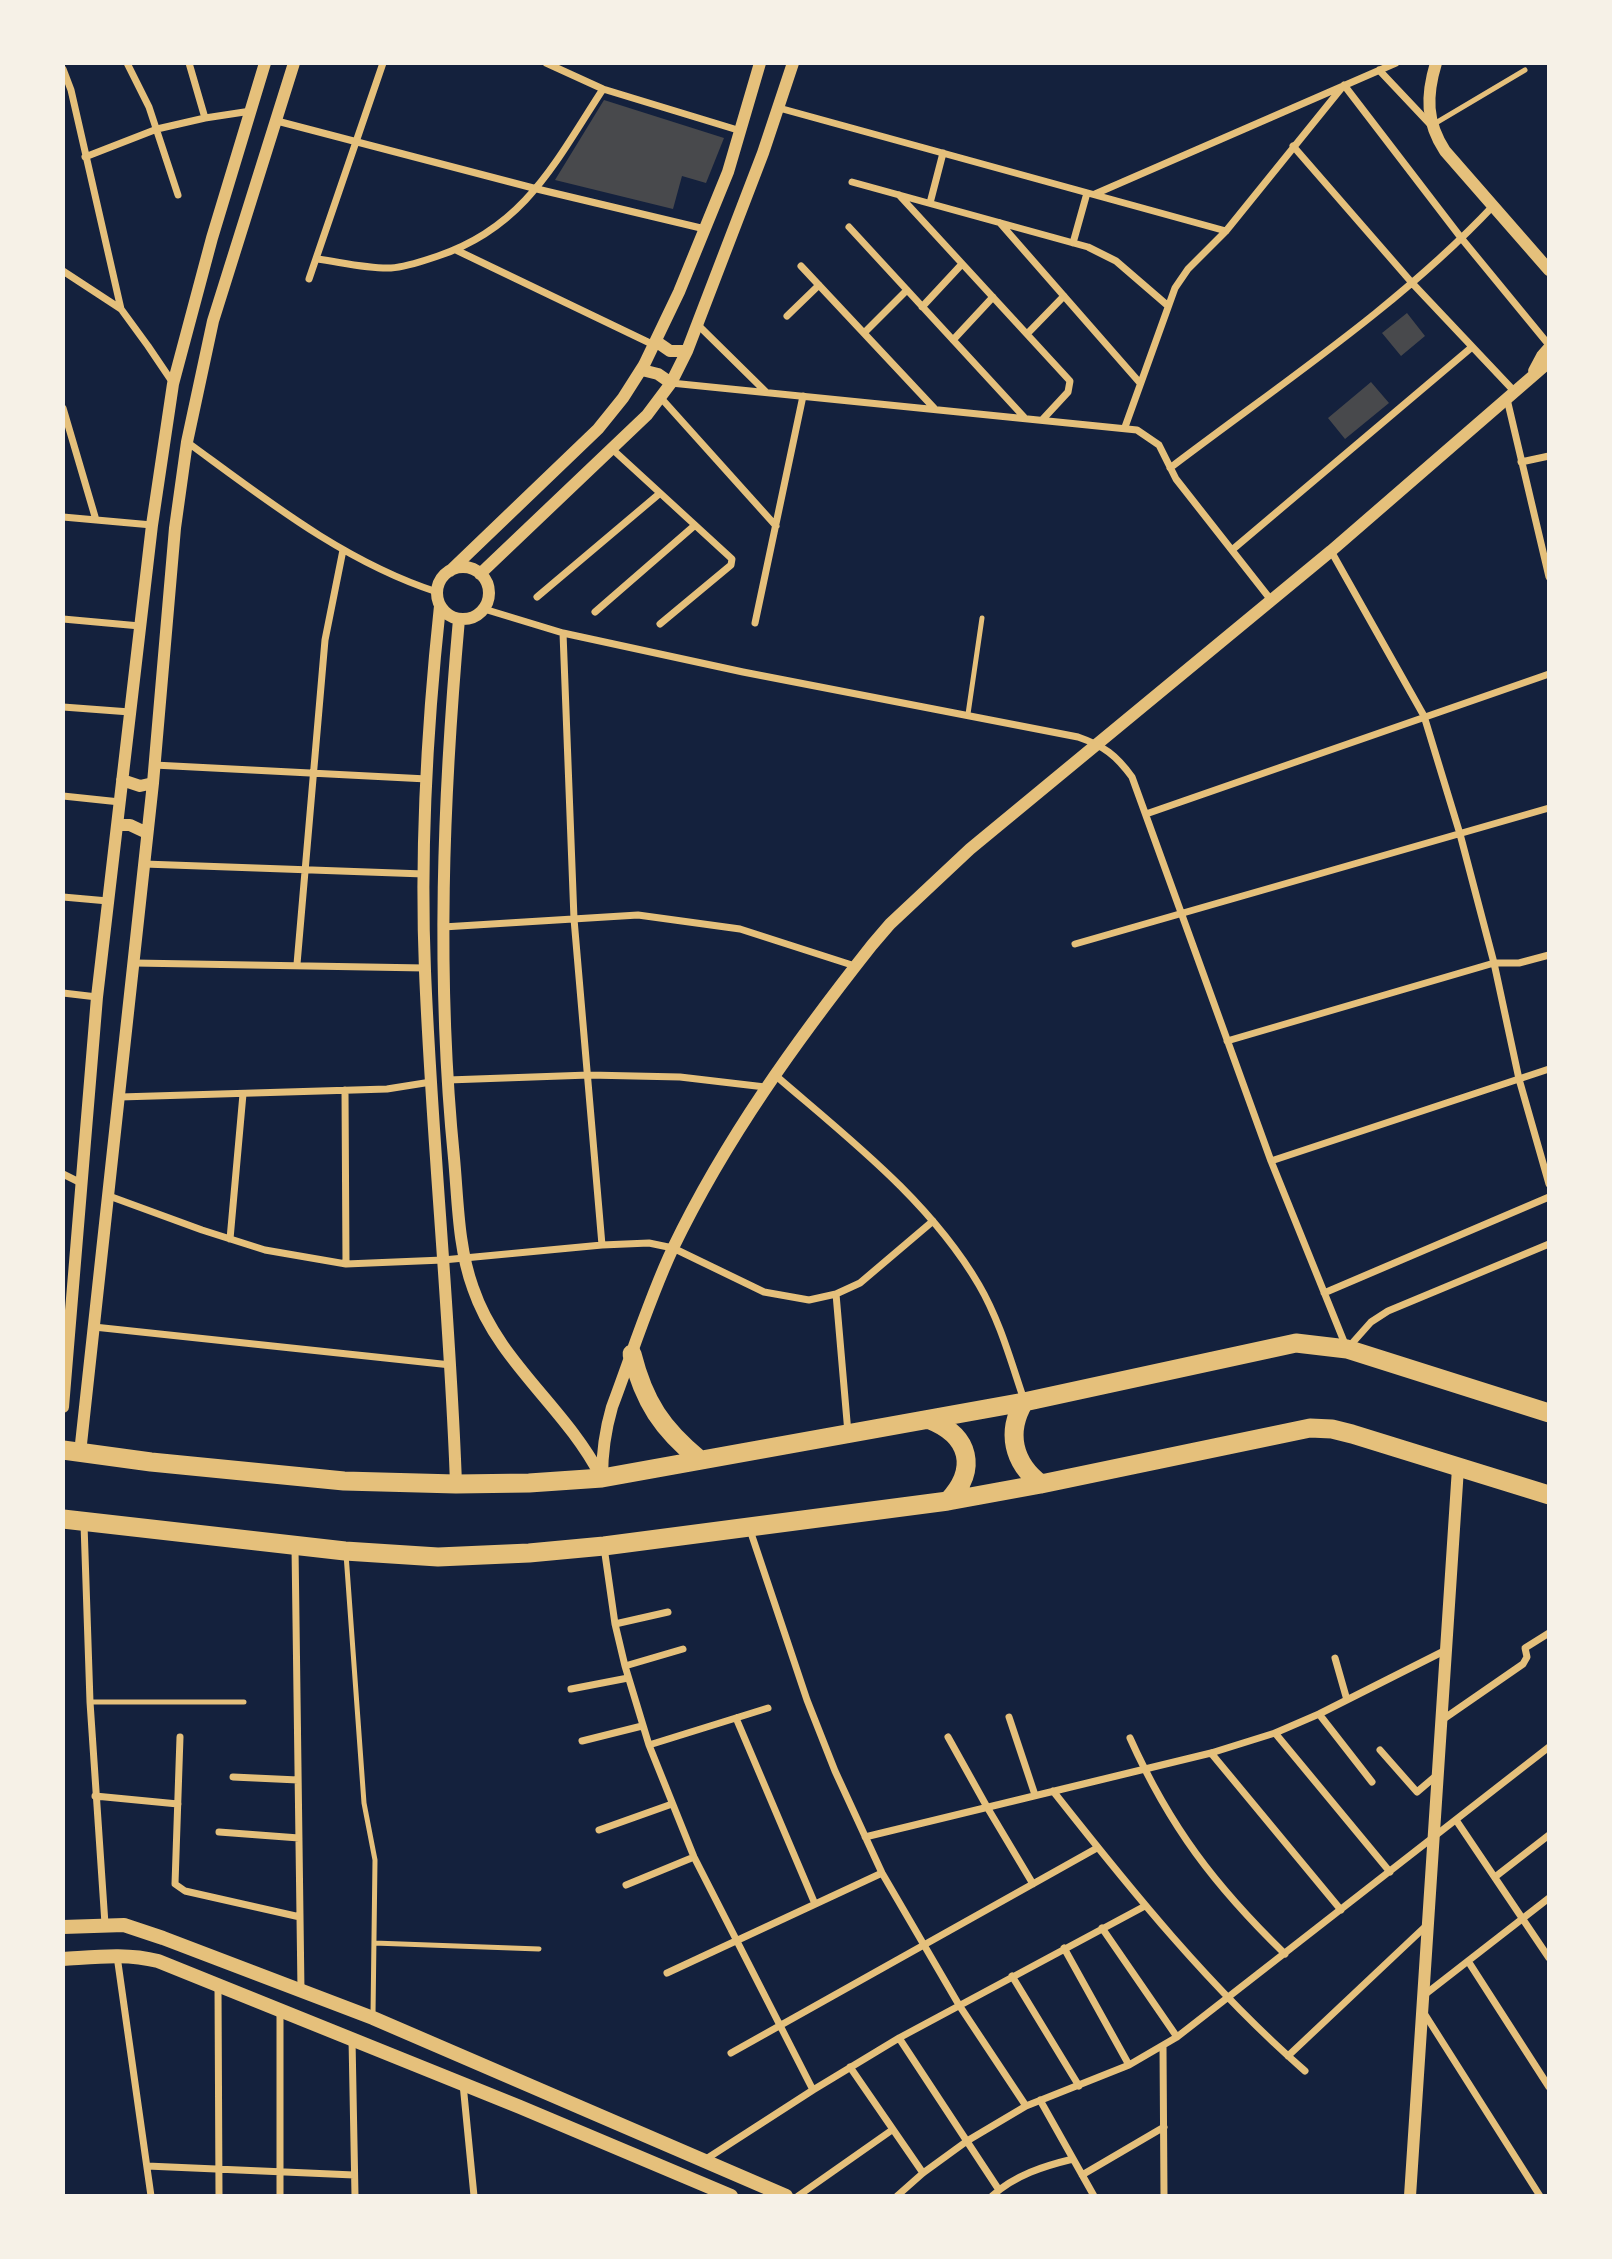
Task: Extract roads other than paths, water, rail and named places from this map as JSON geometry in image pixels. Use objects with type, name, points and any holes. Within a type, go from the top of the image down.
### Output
[{"type":"highway","points":[[72,1451],[344,1481],[456,1484],[602,1478],[1024,1402],[1296,1343],[1347,1349],[1549,1413]]},
{"type":"highway","points":[[632,1354],[638,1379],[656,1413],[680,1443],[700,1460]]},
{"type":"highway","points":[[1024,1402],[1014,1423],[1015,1447],[1024,1468],[1041,1484]]},
{"type":"highway","points":[[930,1420],[946,1427],[959,1439],[965,1455],[966,1472],[960,1488],[948,1501]]},
{"type":"highway","points":[[63,1519],[345,1551],[438,1557],[529,1553],[604,1546],[948,1501],[1310,1429],[1332,1429],[1352,1434],[1549,1494]]},
{"type":"main road","points":[[63,1927],[104,1924],[124,1925],[142,1930],[373,2018],[786,2196]]},
{"type":"main road","points":[[63,1959],[117,1955],[139,1956],[158,1961],[463,2083],[731,2196]]},
{"type":"street","points":[[127,63],[157,129],[178,195]]},
{"type":"street","points":[[198,63],[189,64],[205,118]]},
{"type":"street","points":[[63,1407],[97,997],[152,525],[173,384],[212,238],[265,63]]},
{"type":"street","points":[[72,1451],[94,1328],[153,783],[175,528],[187,442],[213,321],[294,63]]},
{"type":"street","points":[[309,279],[383,63]]},
{"type":"street","points":[[546,63],[603,89],[741,131]]},
{"type":"street","points":[[456,1484],[451,1365],[425,968],[427,779],[440,606],[437,592],[443,576],[598,429],[642,370],[656,344],[705,229],[741,131],[760,63]]},
{"type":"street","points":[[480,574],[661,398],[671,383],[687,351],[779,108],[793,63]]},
{"type":"street","points":[[1073,243],[1091,194],[1396,63]]},
{"type":"street","points":[[1432,125],[1429,91],[1436,63]]},
{"type":"street","points":[[63,69],[71,90],[121,309]]},
{"type":"street","points":[[1379,70],[1432,125],[1445,151],[1549,270]]},
{"type":"street","points":[[1125,427],[1175,288],[1188,269],[1226,231],[1344,85]]},
{"type":"street","points":[[1344,85],[1549,347],[1531,376]]},
{"type":"street","points":[[317,259],[391,268],[423,261],[476,240],[503,222],[537,189],[603,89]]},
{"type":"street","points":[[779,108],[1226,231]]},
{"type":"street","points":[[85,157],[157,129],[251,111]]},
{"type":"street","points":[[277,121],[537,189],[705,229]]},
{"type":"street","points":[[1293,146],[1413,284],[1472,347],[1511,395],[1521,463],[1549,577]]},
{"type":"street","points":[[930,203],[943,153]]},
{"type":"street","points":[[852,182],[1102,253],[1116,261],[1167,305]]},
{"type":"street","points":[[898,195],[1070,381],[1068,392],[1043,419]]},
{"type":"street","points":[[1170,468],[1413,284],[1493,206]]},
{"type":"street","points":[[999,222],[1140,383]]},
{"type":"street","points":[[849,227],[1024,417]]},
{"type":"street","points":[[456,250],[670,351],[687,351]]},
{"type":"street","points":[[922,307],[962,264]]},
{"type":"street","points":[[801,266],[933,408]]},
{"type":"street","points":[[63,271],[121,309],[173,384]]},
{"type":"street","points":[[787,316],[819,285]]},
{"type":"street","points":[[864,333],[907,290]]},
{"type":"street","points":[[1027,334],[1064,296]]},
{"type":"street","points":[[953,340],[993,297]]},
{"type":"street","points":[[697,324],[766,392]]},
{"type":"street","points":[[1232,550],[1472,347]]},
{"type":"street","points":[[602,1478],[605,1430],[673,1248],[727,1145],[774,1074],[855,966],[890,925],[970,849],[1331,551],[1549,362]]},
{"type":"street","points":[[179,365],[188,373],[201,374]]},
{"type":"street","points":[[642,370],[657,374],[671,383],[1125,427],[1149,436],[1166,456],[1170,468],[1271,600]]},
{"type":"street","points":[[755,623],[803,396]]},
{"type":"street","points":[[661,398],[776,526]]},
{"type":"street","points":[[63,408],[96,520]]},
{"type":"street","points":[[169,411],[182,411],[192,419]]},
{"type":"street","points":[[187,442],[259,495],[343,550],[413,584],[437,592]]},
{"type":"street","points":[[611,448],[733,562],[660,624]]},
{"type":"street","points":[[1521,463],[1549,456]]},
{"type":"street","points":[[537,597],[659,494]]},
{"type":"street","points":[[63,517],[152,525]]},
{"type":"street","points":[[595,612],[694,526]]},
{"type":"street","points":[[297,964],[325,640],[343,550]]},
{"type":"street","points":[[1331,551],[1424,716],[1460,834],[1494,963],[1519,1079],[1549,1184]]},
{"type":"street","points":[[440,606],[450,616],[459,619],[476,616],[484,609],[488,590],[480,574],[465,568],[450,571]]},
{"type":"street","points":[[484,609],[563,632],[743,672],[968,714],[1098,744],[1118,758],[1132,777],[1271,1161],[1347,1349],[1371,1322],[1388,1311],[1549,1244]]},
{"type":"street","points":[[63,619],[140,626]]},
{"type":"street","points":[[459,619],[449,730],[443,927],[448,1080],[464,1257],[473,1289],[489,1325],[531,1384],[574,1432],[602,1478]]},
{"type":"street","points":[[563,632],[574,919],[602,1245]]},
{"type":"street","points":[[1146,814],[1549,674]]},
{"type":"street","points":[[63,707],[130,712]]},
{"type":"street","points":[[154,765],[427,779]]},
{"type":"street","points":[[122,780],[140,786],[153,783]]},
{"type":"street","points":[[63,796],[120,802]]},
{"type":"street","points":[[1075,944],[1549,808]]},
{"type":"street","points":[[117,825],[130,825],[147,833]]},
{"type":"street","points":[[144,864],[425,874]]},
{"type":"street","points":[[63,897],[108,901]]},
{"type":"street","points":[[443,927],[638,915],[740,929],[855,966]]},
{"type":"street","points":[[1227,1041],[1494,963],[1519,963],[1549,955]]},
{"type":"street","points":[[134,962],[425,968]]},
{"type":"street","points":[[63,993],[97,997]]},
{"type":"street","points":[[1271,1161],[1549,1069]]},
{"type":"street","points":[[448,1080],[589,1074],[680,1077],[765,1087]]},
{"type":"street","points":[[774,1074],[886,1170],[946,1236],[980,1287],[1003,1336],[1024,1402]]},
{"type":"street","points":[[120,1097],[387,1089],[431,1082]]},
{"type":"street","points":[[345,1090],[346,1265]]},
{"type":"street","points":[[230,1239],[243,1094]]},
{"type":"street","points":[[63,1174],[81,1183]]},
{"type":"street","points":[[109,1196],[265,1250],[346,1265],[649,1243],[673,1248],[764,1292],[809,1300],[836,1294],[860,1283],[933,1221]]},
{"type":"street","points":[[1324,1293],[1549,1197]]},
{"type":"street","points":[[836,1294],[848,1433]]},
{"type":"street","points":[[94,1328],[451,1365]]},
{"type":"street","points":[[1410,2196],[1458,1468]]},
{"type":"street","points":[[84,1523],[90,1702],[104,1924]]},
{"type":"street","points":[[748,1526],[807,1700],[882,1873],[960,2005],[1026,2106]]},
{"type":"street","points":[[604,1546],[615,1623],[628,1678],[649,1745],[694,1857],[813,2090]]},
{"type":"street","points":[[295,1547],[301,1990]]},
{"type":"street","points":[[615,1623],[668,1612]]},
{"type":"street","points":[[1441,1720],[1523,1664],[1527,1657],[1525,1648],[1549,1633]]},
{"type":"street","points":[[625,1666],[683,1649]]},
{"type":"street","points":[[865,1837],[1211,1753],[1275,1733],[1319,1714],[1446,1650]]},
{"type":"street","points":[[1335,1658],[1347,1700]]},
{"type":"street","points":[[571,1689],[628,1678]]},
{"type":"street","points":[[649,1745],[768,1708]]},
{"type":"street","points":[[1319,1714],[1372,1782]]},
{"type":"street","points":[[1009,1717],[1035,1796]]},
{"type":"street","points":[[736,1718],[815,1904]]},
{"type":"street","points":[[582,1741],[642,1726]]},
{"type":"street","points":[[1275,1733],[1390,1872]]},
{"type":"street","points":[[180,1737],[174,1878],[179,1889],[300,1917]]},
{"type":"street","points":[[948,1737],[1032,1884]]},
{"type":"street","points":[[1130,1738],[1169,1817],[1208,1872],[1246,1916],[1286,1954]]},
{"type":"street","points":[[897,2196],[967,2141],[1026,2106],[1129,2065],[1177,2037],[1549,1746]]},
{"type":"street","points":[[1380,1750],[1417,1792],[1438,1774]]},
{"type":"street","points":[[1211,1753],[1341,1910]]},
{"type":"street","points":[[233,1777],[298,1780]]},
{"type":"street","points":[[1053,1791],[1145,1906],[1227,1999],[1304,2071]]},
{"type":"street","points":[[95,1796],[178,1804]]},
{"type":"street","points":[[599,1830],[672,1804]]},
{"type":"street","points":[[1456,1819],[1549,1958]]},
{"type":"street","points":[[219,1832],[299,1838]]},
{"type":"street","points":[[1495,1877],[1549,1835]]},
{"type":"street","points":[[731,2053],[1097,1848]]},
{"type":"street","points":[[626,1885],[694,1857]]},
{"type":"street","points":[[667,1973],[882,1873]]},
{"type":"street","points":[[1423,1996],[1549,1898]]},
{"type":"street","points":[[703,2161],[899,2038],[1145,1906]]},
{"type":"street","points":[[1288,2056],[1428,1924]]},
{"type":"street","points":[[1102,1927],[1177,2037]]},
{"type":"street","points":[[1063,1948],[1129,2065]]},
{"type":"street","points":[[117,1955],[151,2196]]},
{"type":"street","points":[[1468,1961],[1549,2087]]},
{"type":"street","points":[[1012,1976],[1079,2086]]},
{"type":"street","points":[[218,1985],[219,2196]]},
{"type":"street","points":[[280,2010],[280,2196]]},
{"type":"street","points":[[1422,2010],[1539,2196]]},
{"type":"street","points":[[352,2038],[355,2196]]},
{"type":"street","points":[[899,2038],[999,2190]]},
{"type":"street","points":[[1163,2046],[1164,2196]]},
{"type":"street","points":[[850,2067],[923,2173]]},
{"type":"street","points":[[463,2083],[474,2196]]},
{"type":"street","points":[[1040,2100],[1094,2196]]},
{"type":"street","points":[[1082,2175],[1164,2127]]},
{"type":"street","points":[[798,2196],[892,2130]]},
{"type":"street","points":[[992,2196],[1034,2170],[1073,2159]]},
{"type":"street","points":[[147,2166],[354,2175]]},
{"type":"lane","points":[[1432,125],[1525,70]]},
{"type":"lane","points":[[968,714],[982,618]]},
{"type":"lane","points":[[345,1551],[364,1803],[374,1860],[373,2018]]},
{"type":"lane","points":[[90,1702],[244,1702]]},
{"type":"lane","points":[[374,1943],[539,1949]]}]
